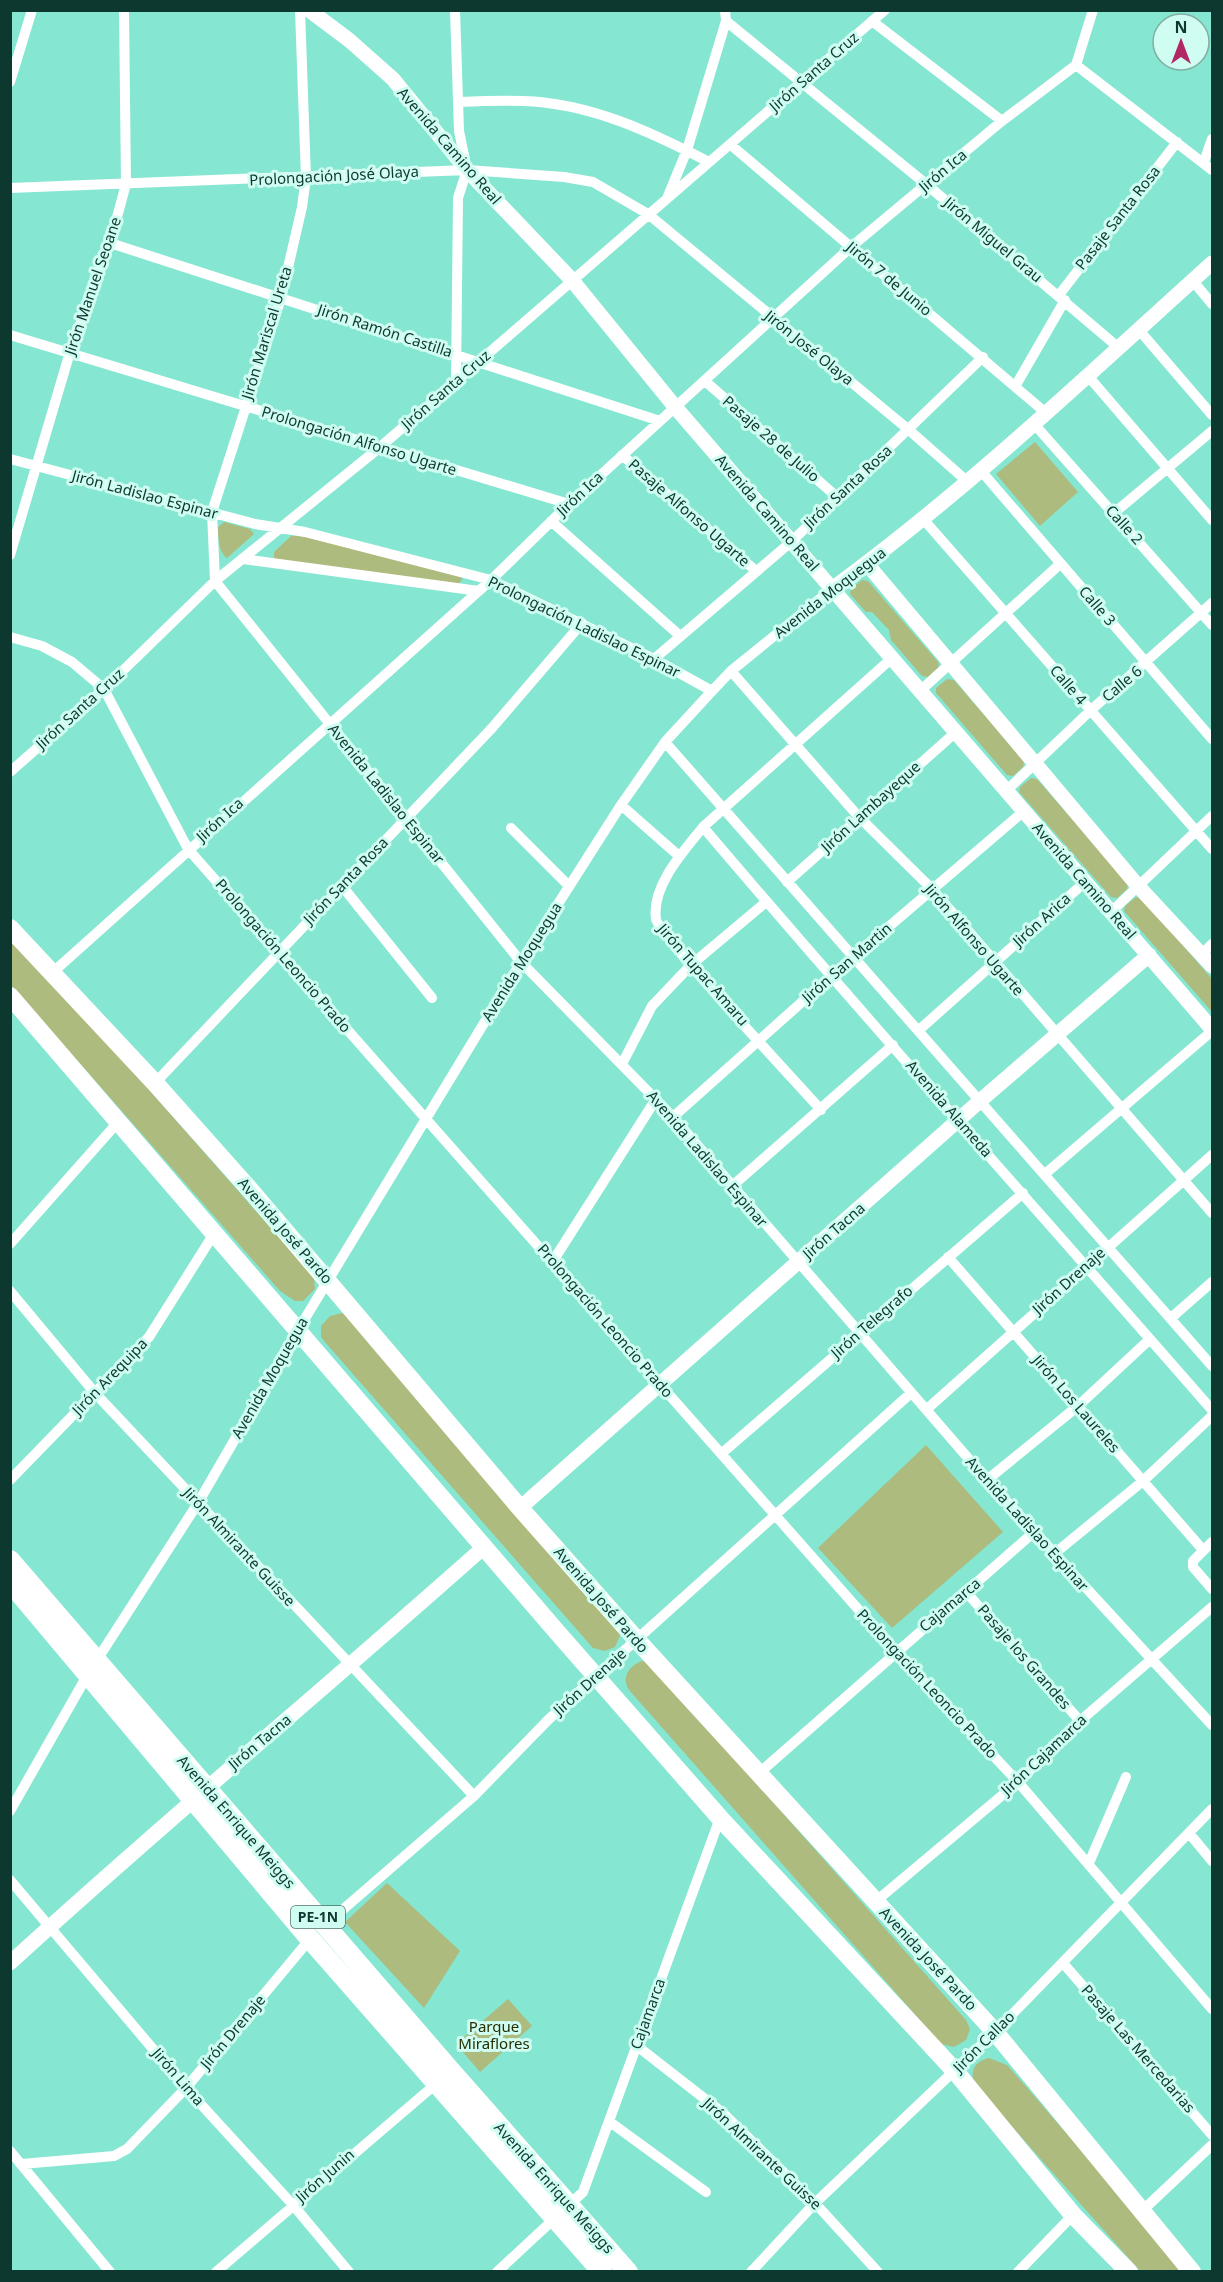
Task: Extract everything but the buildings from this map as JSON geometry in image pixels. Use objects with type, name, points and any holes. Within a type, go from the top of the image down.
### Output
[{"type":"highway","name":"Avenida Enrique Meiggs","points":[[10,1560],[93,1667],[200,1794],[310,1939],[437,2083],[562,2213],[628,2271]]},
{"type":"highway","name":"Avenida Enrique Meiggs","points":[[10,1582],[93,1667]]},
{"type":"highway","name":"Avenida Enrique Meiggs","points":[[200,1794],[325,1925],[562,2213],[602,2271]]},
{"type":"main road","name":"Avenida José Pardo","points":[[10,928],[155,1083],[636,1640],[995,2032],[1192,2271]]},
{"type":"main road","points":[[14,1006],[119,1121],[720,1818],[955,2071],[1073,2215],[1129,2271]]},
{"type":"street","points":[[10,82],[32,10]]},
{"type":"street","name":"Jirón Manuel Seoane","points":[[10,555],[70,352],[110,243],[126,184],[124,10]]},
{"type":"street","name":"Jirón Mariscal Ureta","points":[[215,581],[212,512],[244,406],[281,298],[306,178],[300,10]]},
{"type":"street","name":"Avenida Camino Real","points":[[309,10],[349,40],[393,80],[467,170],[571,279],[676,408],[1212,1030]]},
{"type":"street","points":[[455,10],[459,130],[467,170],[458,198],[456,381]]},
{"type":"street","name":"Jirón Santa Cruz","points":[[10,772],[104,688],[215,581],[378,448],[571,279],[731,146],[885,10]]},
{"type":"street","points":[[1093,10],[1076,65],[1208,166],[1212,139]]},
{"type":"street","points":[[666,198],[687,150],[725,16]]},
{"type":"street","name":"Jirón Miguel Grau","points":[[725,16],[1062,297],[1119,348]]},
{"type":"street","points":[[872,21],[1002,122]]},
{"type":"street","name":"Jirón Ica","points":[[52,973],[479,591],[569,504],[851,247],[1002,122],[1076,65]]},
{"type":"street","points":[[459,102],[525,101],[577,108],[627,123],[709,162]]},
{"type":"street","name":"Pasaje Santa Rosa","points":[[1016,385],[1062,297],[1177,142]]},
{"type":"street","name":"Jirón 7 de Junio","points":[[731,146],[983,357],[1046,413]]},
{"type":"street","name":"Prolongación José Olaya","points":[[10,188],[467,170],[564,177],[593,182],[648,214]]},
{"type":"street","name":"Jirón José Olaya","points":[[648,214],[772,319],[909,430],[969,483]]},
{"type":"street","name":"Jirón Ramón Castilla","points":[[110,243],[660,421]]},
{"type":"street","name":"Avenida Moquegua","points":[[10,1811],[93,1667],[198,1503],[298,1329],[521,962],[621,805],[665,742],[731,671],[982,472],[1212,263]]},
{"type":"street","points":[[1193,281],[1212,304]]},
{"type":"street","points":[[1139,330],[1212,415]]},
{"type":"street","name":"Prolongación Alfonso Ugarte","points":[[10,335],[569,504]]},
{"type":"street","name":"Jirón Santa Rosa","points":[[654,659],[679,635],[791,542],[983,357]]},
{"type":"street","points":[[1088,376],[1212,520]]},
{"type":"street","name":"Pasaje 28 de Julio","points":[[705,381],[837,497]]},
{"type":"street","name":"Calle 2","points":[[1035,425],[1212,625]]},
{"type":"street","points":[[1114,513],[1212,430]]},
{"type":"street","name":"Pasaje Alfonso Ugarte","points":[[622,455],[756,571]]},
{"type":"street","name":"Jirón Ladislao Espinar","points":[[10,459],[279,528]]},
{"type":"street","name":"Calle 3","points":[[982,472],[1212,739]]},
{"type":"street","name":"Calle 4","points":[[924,520],[1212,849]]},
{"type":"street","points":[[551,521],[679,635]]},
{"type":"street","name":"Prolongación Ladislao Espinar","points":[[279,528],[305,532],[491,580],[654,659],[712,691]]},
{"type":"street","name":"Prolongación Ladislao Espinar","points":[[243,559],[479,591]]},
{"type":"street","points":[[867,564],[1138,886],[1207,949],[1212,966]]},
{"type":"street","points":[[920,691],[1060,564]]},
{"type":"street","name":"Avenida Ladislao Espinar","points":[[215,581],[521,962],[673,1117],[731,1187],[987,1480],[1212,1725]]},
{"type":"street","name":"Calle 6","points":[[1006,791],[1091,710],[1212,603]]},
{"type":"street","name":"Jirón Santa Rosa","points":[[155,1083],[492,728],[582,624]]},
{"type":"street","name":"Prolongación Leoncio Prado","points":[[10,637],[42,646],[72,662],[104,688],[188,849],[895,1651],[1018,1782],[1212,2007]]},
{"type":"street","points":[[703,827],[892,658]]},
{"type":"street","name":"Jirón Alfonso Ugarte","points":[[731,671],[858,816],[932,890],[1212,1214]]},
{"type":"street","name":"Jirón Lambayeque","points":[[787,882],[858,816],[956,732]]},
{"type":"street","name":"Avenida Alameda","points":[[665,742],[722,810],[981,1100],[1212,1366]]},
{"type":"street","points":[[621,805],[680,856]]},
{"type":"street","name":"Jirón San Martin","points":[[673,1117],[830,976],[1024,811]]},
{"type":"street","points":[[1111,912],[1212,816]]},
{"type":"street","name":"Avenida Alameda","points":[[703,827],[830,976],[1023,1192],[1212,1410]]},
{"type":"street","name":"Jirón Tupac Amaru","points":[[703,827],[680,856],[656,906],[656,922],[691,965],[821,1110]]},
{"type":"street","points":[[511,828],[569,886]]},
{"type":"street","name":"Jirón Arica","points":[[919,1030],[1085,882]]},
{"type":"street","points":[[342,886],[432,998]]},
{"type":"street","points":[[622,1064],[646,1013],[691,965],[766,902]]},
{"type":"street","name":"Jirón Tacna","points":[[520,1508],[659,1383],[960,1121],[981,1100],[1149,956]]},
{"type":"street","points":[[1045,1174],[1122,1110],[1212,1030]]},
{"type":"street","points":[[731,1187],[893,1045]]},
{"type":"street","points":[[553,1261],[656,1099]]},
{"type":"street","points":[[10,1244],[119,1121]]},
{"type":"street","name":"Jirón Drenaje","points":[[927,1409],[1212,1155]]},
{"type":"street","name":"Jirón Telegrafo","points":[[721,1454],[1023,1192]]},
{"type":"street","name":"Jirón Arequipa","points":[[10,1480],[149,1337],[215,1232]]},
{"type":"street","name":"Jirón Los Laureles","points":[[948,1257],[1203,1550]]},
{"type":"street","points":[[1171,1318],[1212,1282]]},
{"type":"street","name":"Jirón Almirante Guisse","points":[[10,1291],[95,1392],[474,1796]]},
{"type":"street","points":[[987,1480],[1078,1406],[1150,1339]]},
{"type":"street","name":"Jirón Drenaje","points":[[325,1925],[474,1796],[548,1720],[911,1393]]},
{"type":"street","points":[[1054,1554],[1143,1481],[1212,1416]]},
{"type":"street","name":"Cajamarca","points":[[758,1774],[895,1651],[967,1593],[1034,1532]]},
{"type":"street","points":[[1212,1542],[1193,1561],[1193,1567],[1212,1589]]},
{"type":"street","name":"Jirón Tacna","points":[[10,1963],[484,1547]]},
{"type":"street","name":"Pasaje los Grandes","points":[[967,1593],[1080,1721]]},
{"type":"street","name":"Jirón Cajamarca","points":[[874,1902],[1018,1782],[1080,1721],[1212,1607]]},
{"type":"street","points":[[1089,1863],[1126,1777]]},
{"type":"street","name":"Jirón Callao","points":[[751,2271],[815,2203],[995,2032],[1212,1809]]},
{"type":"street","name":"Cajamarca","points":[[562,2213],[583,2192],[720,1818]]},
{"type":"street","points":[[1189,1833],[1212,1861]]},
{"type":"street","name":"Jirón Lima","points":[[10,1880],[186,2088],[349,2271]]},
{"type":"street","name":"Jirón Drenaje","points":[[22,2164],[114,2156],[127,2149],[186,2088],[310,1939]]},
{"type":"street","name":"Pasaje Las Mercedarias","points":[[1063,1963],[1212,2135]]},
{"type":"street","name":"Jirón Almirante Guisse","points":[[637,2046],[723,2113],[815,2203],[878,2271]]},
{"type":"street","name":"Jirón Junin","points":[[216,2271],[437,2083]]},
{"type":"street","points":[[610,2122],[706,2192]]},
{"type":"street","points":[[1142,2211],[1212,2145]]},
{"type":"street","points":[[10,2151],[110,2271]]},
{"type":"street","points":[[497,2271],[562,2213]]},
{"type":"street","points":[[1018,2271],[1073,2215]]},
{"type":"green space","points":[[1035,442],[1078,492],[1040,526],[996,474]]},
{"type":"green space","points":[[224,522],[250,529],[254,534],[227,558],[218,540],[218,527]]},
{"type":"green space","points":[[299,535],[462,576],[462,580],[458,584],[279,561],[274,558],[274,552],[291,536]]},
{"type":"green space","points":[[862,580],[868,581],[939,663],[938,668],[928,677],[922,676],[891,640],[889,630],[872,612],[866,612],[850,594],[851,589]]},
{"type":"green space","points":[[947,679],[954,680],[1024,761],[1023,767],[1013,776],[1007,775],[936,693],[936,688]]},
{"type":"green space","points":[[1031,778],[1037,779],[1128,883],[1127,889],[1117,898],[1111,897],[1019,792],[1020,787]]},
{"type":"green space","points":[[1136,897],[1142,898],[1212,979],[1212,1012],[1124,911],[1125,906]]},
{"type":"green space","points":[[10,932],[314,1277],[315,1289],[303,1301],[295,1301],[280,1291],[11,985]]},
{"type":"green space","points":[[342,1313],[348,1315],[622,1631],[615,1647],[605,1651],[593,1648],[324,1341],[321,1337],[321,1326],[330,1316]]},
{"type":"green space","points":[[926,1445],[1003,1532],[892,1628],[818,1548]]},
{"type":"green space","points":[[642,1661],[648,1661],[966,2020],[970,2029],[966,2040],[954,2047],[941,2044],[629,1690],[626,1676],[633,1666]]},
{"type":"green space","points":[[387,1883],[460,1951],[424,2008],[345,1922]]},
{"type":"green space","name":"Parque Miraflores","points":[[508,1999],[532,2026],[480,2072],[456,2044]]},
{"type":"green space","points":[[989,2058],[1007,2065],[1185,2271],[1140,2271],[974,2084],[973,2070],[980,2061]]}]
